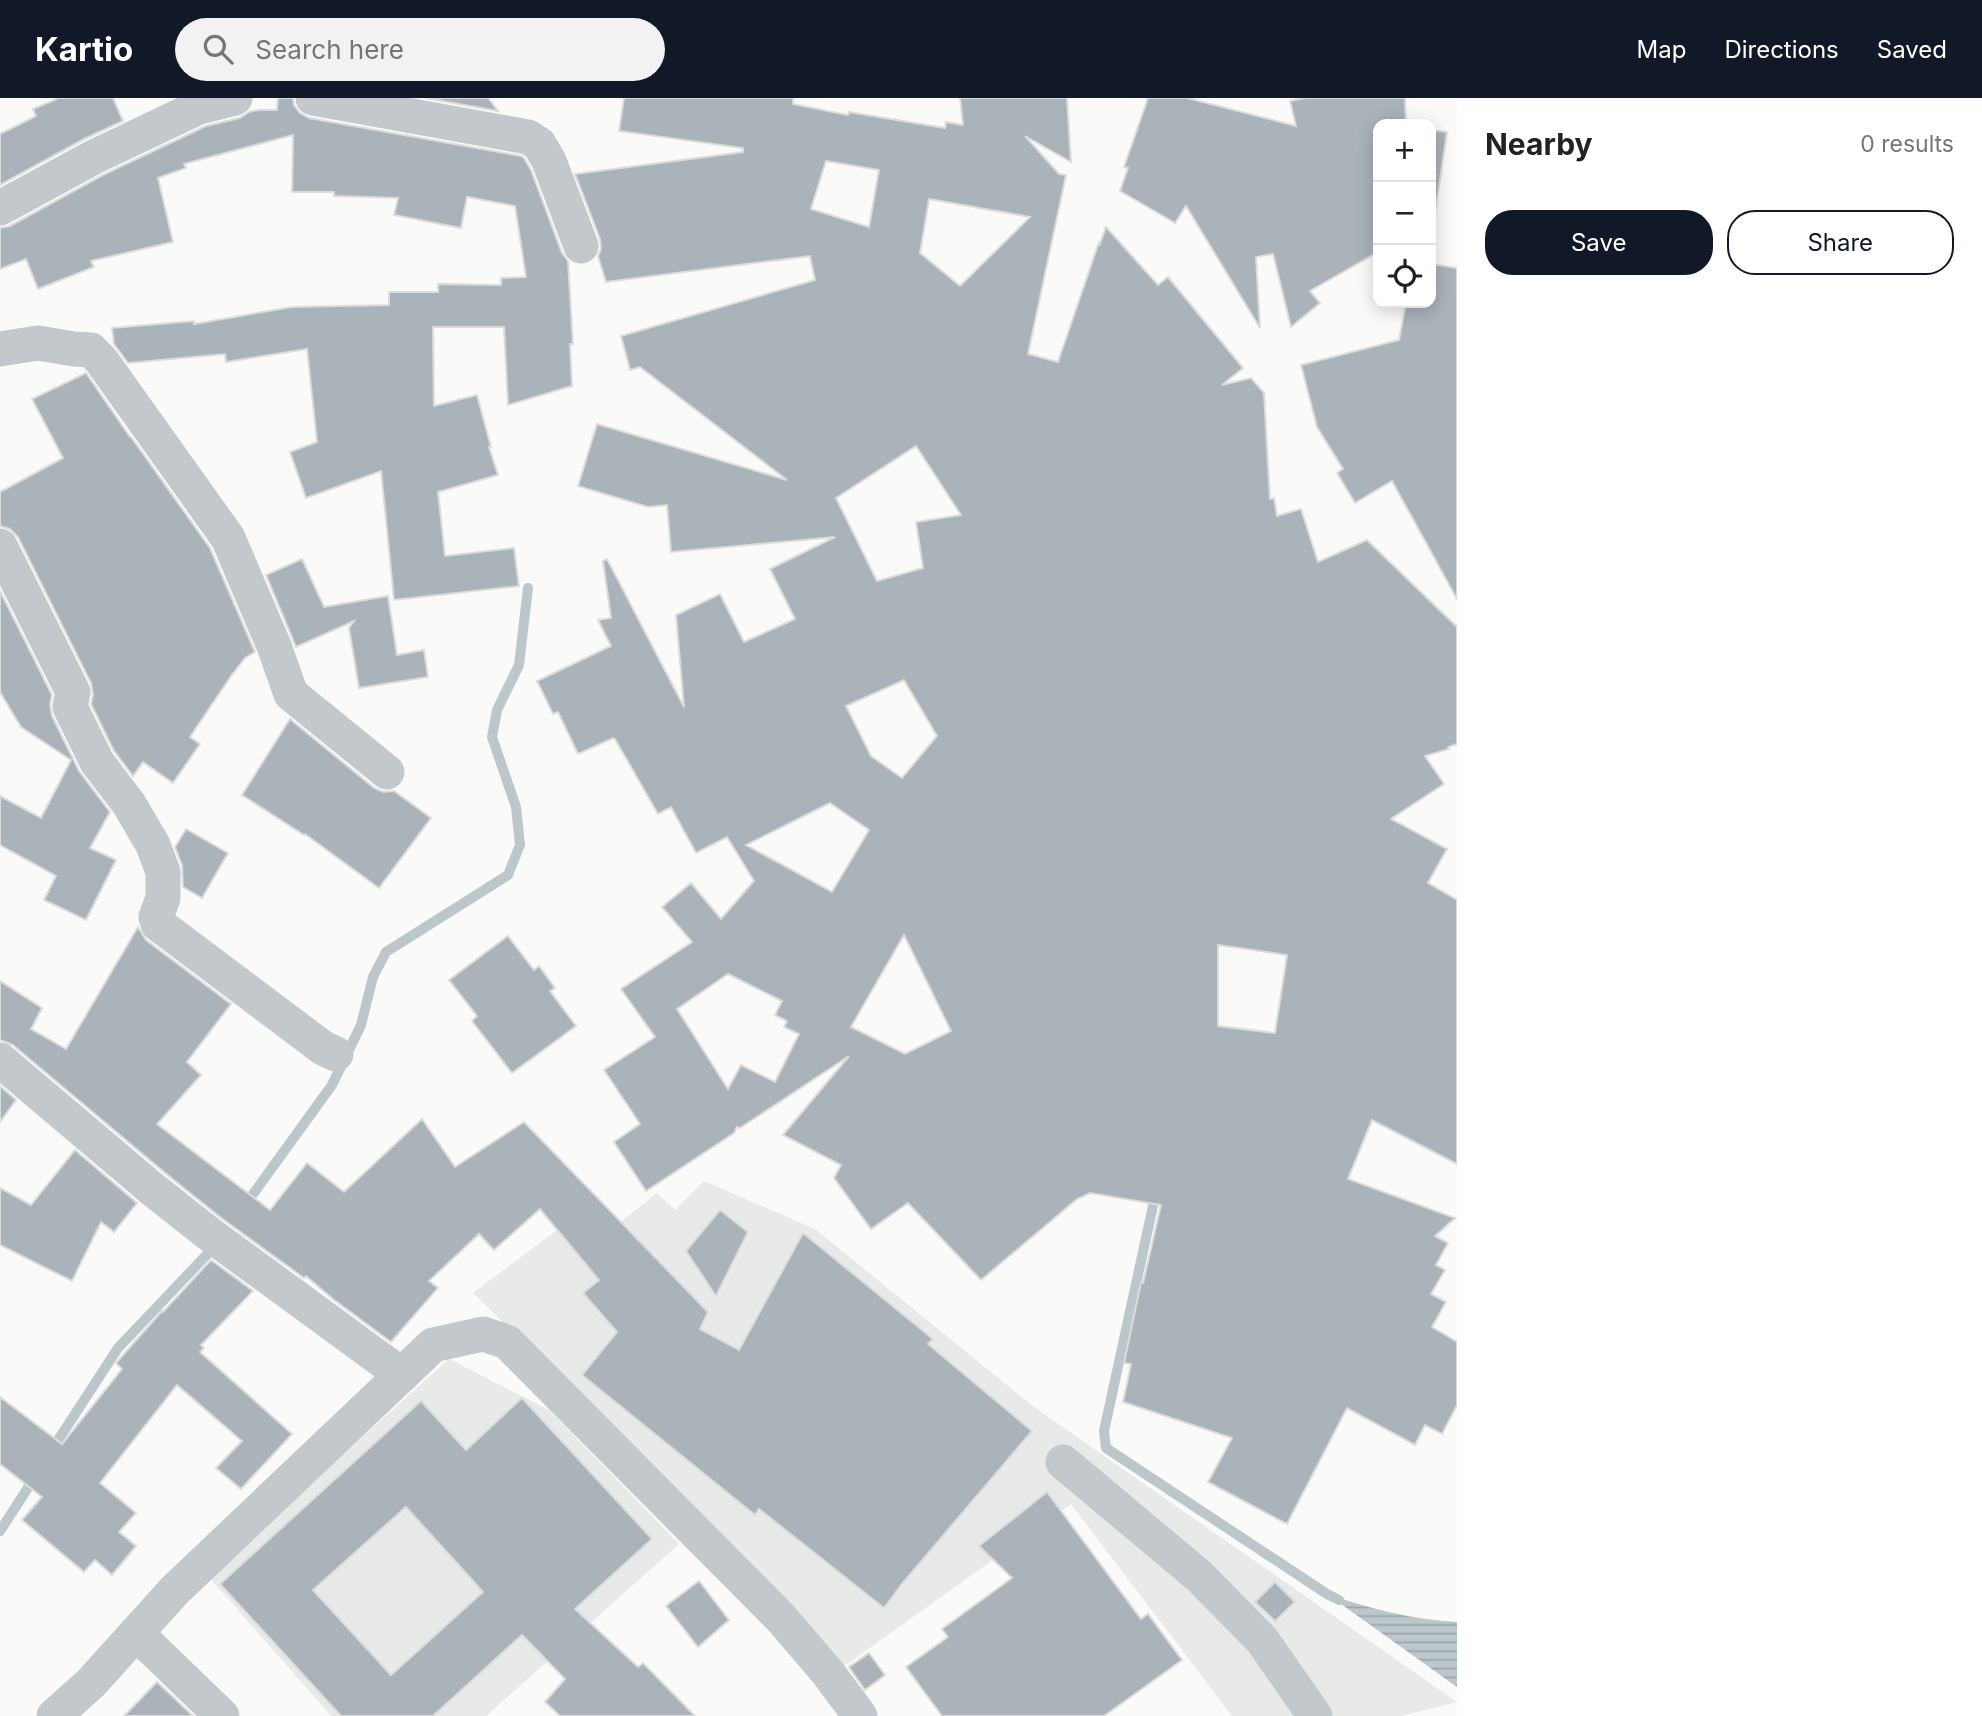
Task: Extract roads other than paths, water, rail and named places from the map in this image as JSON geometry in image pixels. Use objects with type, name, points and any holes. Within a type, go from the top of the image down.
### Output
[{"type":"street","points":[[0,208],[94,157],[187,112],[235,98]]},
{"type":"street","points":[[313,98],[528,137],[539,144],[549,161],[580,246]]},
{"type":"street","points":[[0,349],[38,343],[90,350],[102,360],[228,538],[274,646],[291,694],[387,772]]},
{"type":"street","points":[[0,546],[73,692],[70,707],[97,762],[129,804],[153,845],[163,872],[163,898],[156,917],[158,924],[324,1048],[337,1054]]},
{"type":"street","points":[[0,1060],[151,1188],[402,1375]]},
{"type":"street","points":[[54,1716],[91,1683],[174,1590],[433,1345],[484,1334],[507,1342],[781,1618],[860,1716]]},
{"type":"street","points":[[1063,1462],[1199,1576],[1262,1640],[1315,1716]]},
{"type":"street","points":[[136,1633],[222,1716]]},
{"type":"waterway","points":[[243,1208],[332,1085],[361,1025],[373,977],[386,952],[508,875],[520,845],[516,807],[492,737],[497,710],[519,665],[528,588]]},
{"type":"waterway","points":[[1156,1192],[1104,1431],[1106,1448],[1339,1600]]},
{"type":"waterway","points":[[51,1451],[118,1348],[215,1246]]},
{"type":"waterway","points":[[0,1531],[35,1477]]}]
